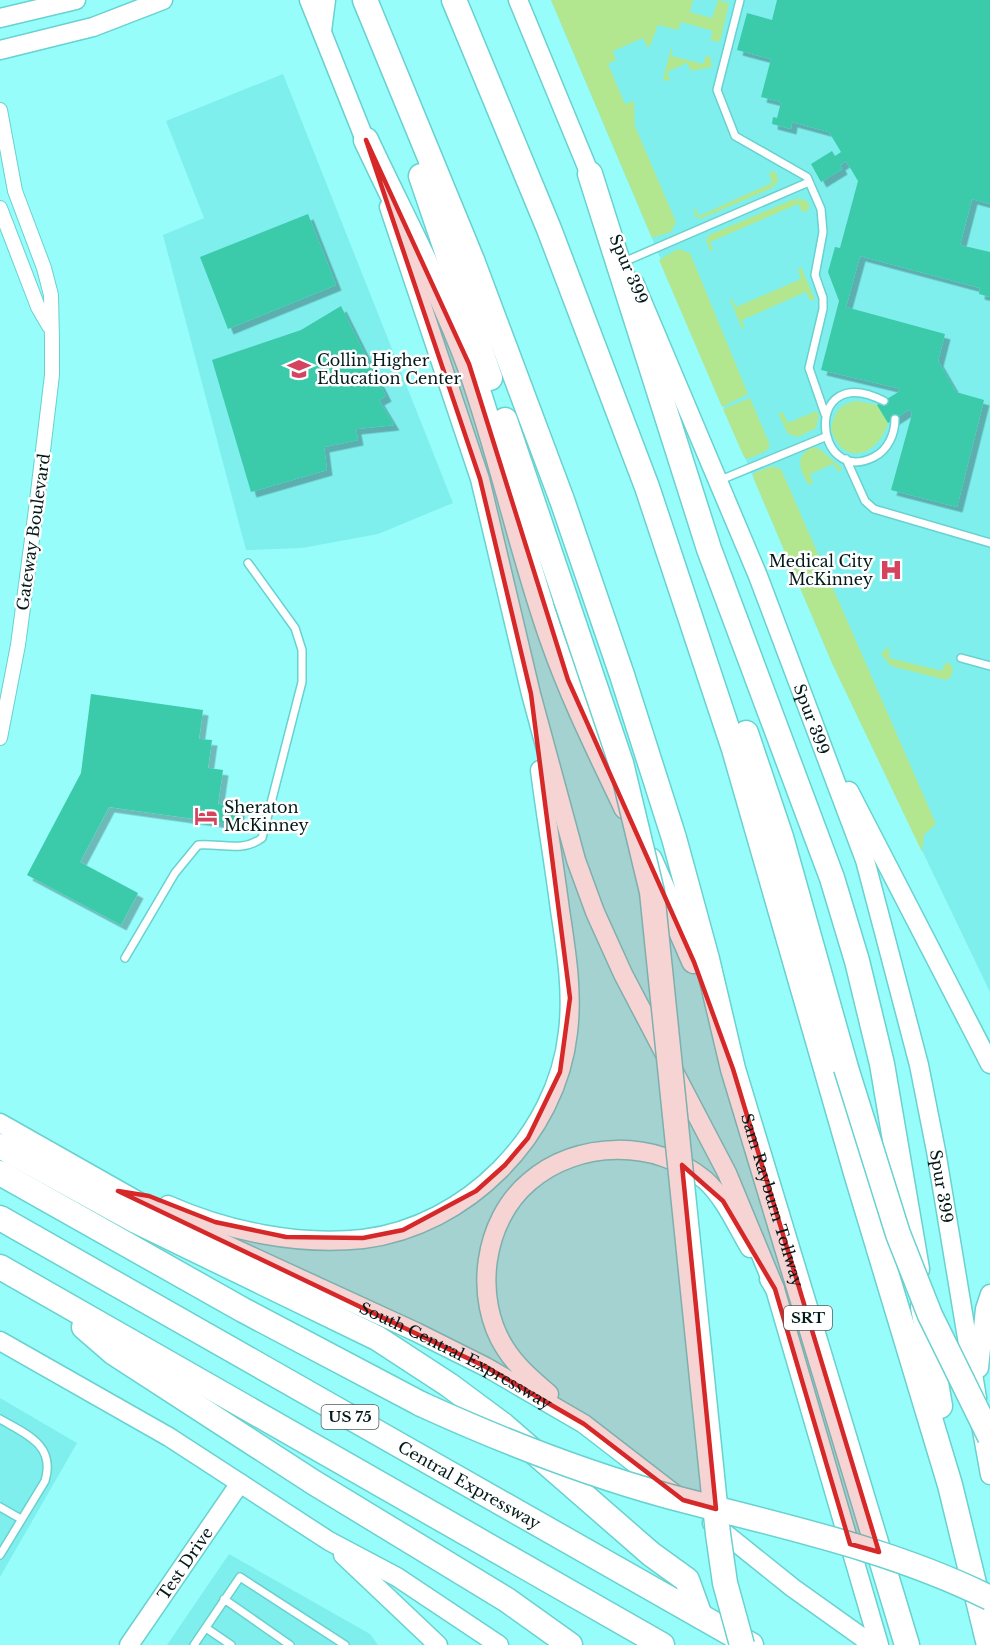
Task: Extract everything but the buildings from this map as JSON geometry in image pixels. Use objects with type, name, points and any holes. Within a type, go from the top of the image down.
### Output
[{"type":"highway","points":[[365,0],[381,41],[395,100],[621,763],[652,892],[718,1534],[725,1583],[742,1645]]},
{"type":"highway","points":[[454,0],[549,229],[647,487],[734,749],[856,1173],[950,1485],[989,1645]]},
{"type":"highway","name":"Sam Rayburn Tollway","points":[[381,41],[472,260],[562,501],[651,765],[708,959],[733,1069],[906,1645]]},
{"type":"highway","points":[[366,140],[437,290],[469,364],[497,448],[553,641],[582,712],[681,927],[733,1069]]},
{"type":"highway","points":[[590,174],[709,549],[828,868],[856,961],[882,1064],[897,1142],[950,1485]]},
{"type":"highway","points":[[647,487],[687,562],[714,636],[781,837],[846,1068],[898,1234],[930,1315],[990,1437]]},
{"type":"highway","points":[[0,1146],[136,1221],[377,1338],[449,1386],[502,1425],[651,1554],[687,1580],[700,1616]]},
{"type":"highway","points":[[0,1173],[233,1304],[421,1404],[570,1466],[663,1495],[893,1557],[990,1598]]},
{"type":"highway","name":"Central Expressway","points":[[0,1218],[751,1645]]},
{"type":"highway","name":"US 75","points":[[0,1267],[662,1645]]},
{"type":"highway","points":[[49,1295],[114,1353],[313,1482],[507,1600],[570,1645]]},
{"type":"main road","points":[[0,18],[76,0]]},
{"type":"main road","points":[[0,50],[93,27],[163,0]]},
{"type":"main road","points":[[309,0],[366,140],[480,479],[564,822],[595,912],[623,974],[727,1173],[775,1289],[879,1645]]},
{"type":"main road","points":[[322,34],[326,0]]},
{"type":"main road","name":"Spur 399","points":[[518,0],[718,481],[817,729],[865,860],[910,1025],[936,1151],[990,1474]]},
{"type":"main road","points":[[118,1191],[149,1196],[185,1212],[249,1231],[305,1239],[363,1239],[403,1230],[438,1215],[476,1191],[505,1165],[528,1138],[546,1106],[560,1072],[568,1033],[570,998],[566,948],[531,694]]},
{"type":"main road","points":[[817,729],[990,1064]]},
{"type":"main road","name":"South Central Expressway","points":[[0,1123],[166,1217],[416,1332],[486,1367],[584,1424],[793,1588],[873,1645]]},
{"type":"main road","points":[[584,1424],[513,1360],[492,1321],[486,1293],[487,1265],[493,1238],[505,1212],[528,1182],[554,1164],[600,1150],[649,1153],[677,1161],[705,1181],[723,1201],[775,1289]]},
{"type":"main road","points":[[977,1397],[982,1330],[990,1294]]},
{"type":"main road","points":[[0,1341],[169,1437],[329,1541],[397,1577],[499,1645]]},
{"type":"main road","name":"Test Drive","points":[[129,1645],[240,1483]]},
{"type":"main road","points":[[329,1541],[438,1645]]},
{"type":"street","name":"Gateway Boulevard","points":[[0,110],[15,191],[44,268],[51,295],[52,375],[18,645],[0,736]]},
{"type":"street","name":"Gateway Boulevard","points":[[0,208],[38,307],[50,328]]},
{"type":"lane","points":[[740,0],[718,79],[718,94],[739,139],[801,173],[810,182],[821,209],[824,225],[815,274],[823,298],[823,309],[810,363],[810,373],[825,414],[825,437],[832,449],[846,459],[870,507],[990,542]]},
{"type":"lane","points":[[626,261],[810,182]]},
{"type":"lane","points":[[825,414],[838,398],[850,393],[871,395],[884,401]]},
{"type":"lane","points":[[846,459],[864,461],[883,451],[891,440],[895,419]]},
{"type":"lane","points":[[718,481],[825,437]]},
{"type":"lane","points":[[125,958],[175,873],[198,845],[242,848],[257,842],[264,832],[303,682],[302,650],[295,628],[248,562]]},
{"type":"lane","points":[[961,658],[990,666]]},
{"type":"lane","points":[[0,1419],[39,1442],[47,1456],[48,1471],[45,1480],[0,1555]]},
{"type":"lane","points":[[0,1507],[21,1519]]},
{"type":"lane","points":[[194,1645],[237,1578],[244,1578],[345,1645]]},
{"type":"lane","points":[[224,1599],[290,1645]]},
{"type":"lane","points":[[206,1628],[231,1645]]},
{"type":"highlighted area","points":[[366,140],[469,364],[568,680],[694,962],[733,1069],[879,1552],[850,1544],[775,1289],[723,1201],[682,1165],[716,1509],[683,1500],[584,1424],[486,1367],[118,1191],[149,1196],[215,1222],[286,1237],[363,1238],[403,1230],[476,1191],[505,1165],[528,1138],[560,1072],[570,998],[531,694],[480,479]]},
{"type":"shaded area","name":"Medical City McKinney","points":[[551,0],[990,0],[990,992],[832,663]]},
{"type":"shaded area","name":"Collin Higher Education Center","points":[[283,74],[453,503],[378,534],[302,548],[246,550],[163,235],[204,218],[166,121]]},
{"type":"shaded area","points":[[0,1398],[77,1443],[0,1577]]},
{"type":"shaded area","points":[[229,1554],[370,1634],[378,1645],[167,1645]]},
{"type":"green space","points":[[551,0],[693,0],[690,12],[712,18],[718,0],[729,3],[720,42],[710,40],[713,31],[681,22],[678,30],[658,25],[650,46],[647,47],[643,38],[613,51],[616,60],[608,64],[625,104],[634,101],[635,126],[676,222],[671,232],[652,238]]},
{"type":"green space","points":[[672,46],[672,56],[703,64],[706,56],[710,56],[712,67],[691,71],[687,63],[667,72],[670,80],[665,81],[663,78]]},
{"type":"green space","points":[[772,171],[777,174],[778,181],[772,188],[700,219],[695,216],[693,206],[699,216],[772,183],[769,173]]},
{"type":"green space","points":[[794,199],[802,199],[809,203],[809,209],[803,213],[798,204],[710,242],[713,250],[710,251],[706,240],[709,235]]},
{"type":"green space","points":[[678,249],[690,253],[748,394],[722,407],[659,260]]},
{"type":"green space","points":[[801,267],[815,300],[810,300],[806,292],[742,320],[744,327],[742,329],[730,299],[736,307],[801,279],[798,270]]},
{"type":"green space","points":[[750,398],[770,445],[766,451],[748,459],[744,457],[723,409]]},
{"type":"green space","points":[[857,401],[877,405],[888,423],[877,443],[869,450],[852,453],[836,441],[831,429],[839,410],[846,404]]},
{"type":"green space","points":[[816,411],[819,415],[816,428],[798,437],[788,434],[779,415],[779,412],[783,413],[788,423]]},
{"type":"green space","points":[[814,447],[821,450],[842,469],[839,472],[833,464],[810,474],[813,482],[809,485],[800,463],[803,454]]},
{"type":"green space","points":[[772,466],[781,469],[936,824],[924,835],[922,852],[832,663],[753,477],[754,473]]},
{"type":"green space","points":[[889,646],[889,658],[942,671],[944,664],[949,663],[953,668],[951,677],[946,680],[891,666],[881,654]]},
{"type":"place","name":"Collin Higher Education Center","points":[[299,369]]},
{"type":"place","name":"Medical City McKinney","points":[[891,570]]},
{"type":"place","name":"Sheraton McKinney","points":[[206,816]]}]
